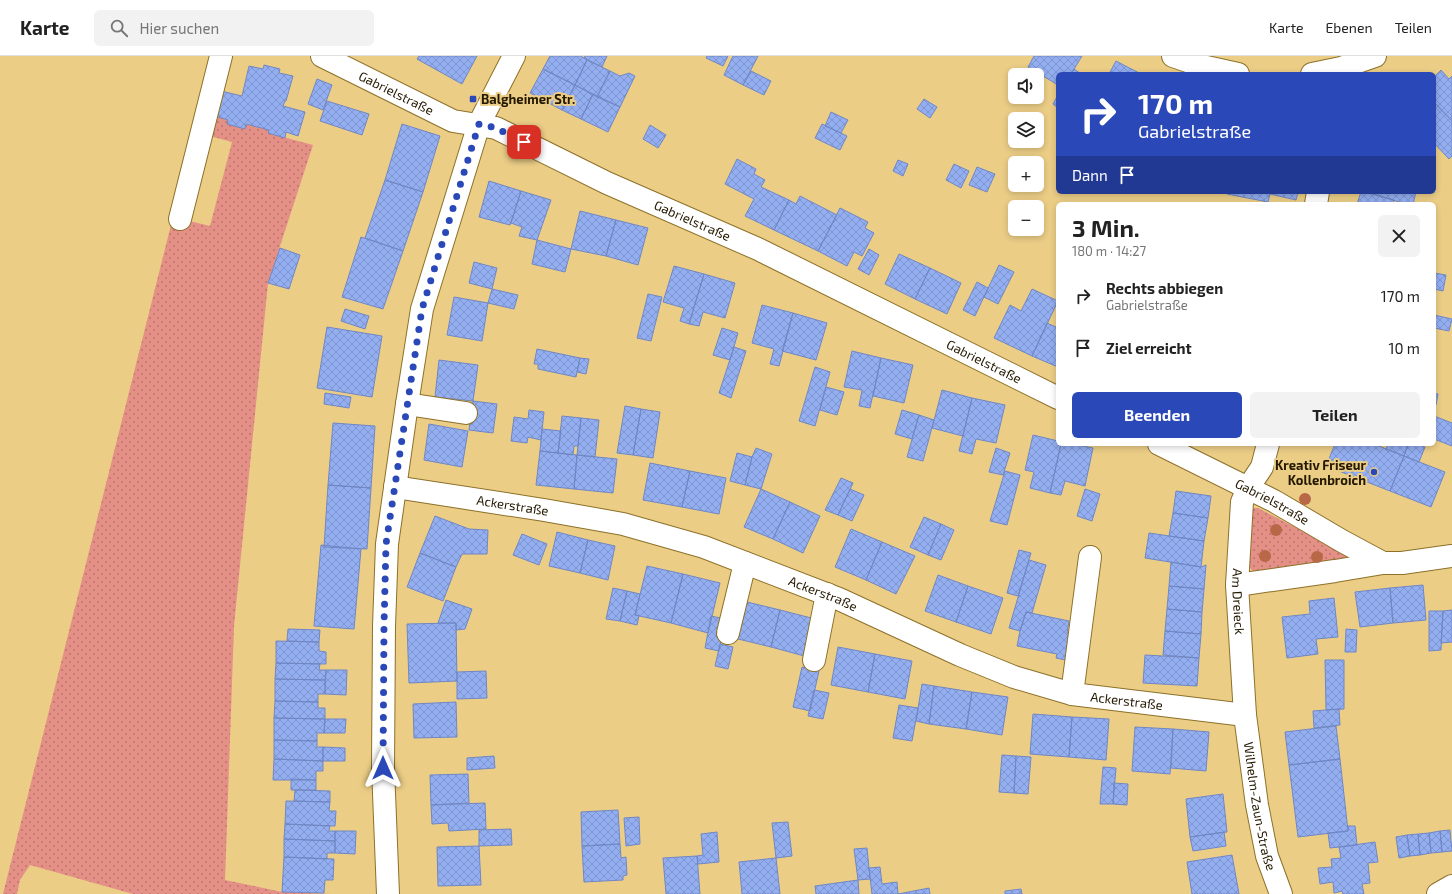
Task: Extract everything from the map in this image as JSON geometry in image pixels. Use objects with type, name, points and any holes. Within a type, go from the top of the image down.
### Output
[{"type":"street","points":[[180,219],[221,56]]},
{"type":"street","name":"Gabrielstraße","points":[[322,56],[453,120],[496,128],[607,183],[758,249],[1056,397]]},
{"type":"street","points":[[388,894],[383,768],[386,544],[407,404],[422,309],[479,124],[514,56]]},
{"type":"street","points":[[1173,56],[1202,66],[1229,72]]},
{"type":"street","points":[[1341,71],[1375,56]]},
{"type":"street","points":[[407,404],[466,413]]},
{"type":"street","name":"Gabrielstraße","points":[[1163,446],[1274,501],[1383,563]]},
{"type":"street","name":"Am Dreieck","points":[[1245,715],[1237,585],[1242,502],[1248,488],[1262,467],[1267,446]]},
{"type":"street","name":"Ackerstraße","points":[[395,487],[623,524],[704,547],[827,594],[960,655],[1014,677],[1072,694],[1245,715]]},
{"type":"street","name":"Gabrielstraße","points":[[1237,585],[1383,563],[1402,563],[1452,556]]},
{"type":"street","points":[[1072,694],[1090,557]]},
{"type":"street","points":[[728,633],[746,563]]},
{"type":"street","points":[[814,660],[827,594]]},
{"type":"street","name":"Wilhelm-Zaun-Straße","points":[[1245,715],[1257,805],[1267,856],[1281,894]]},
{"type":"street","points":[[1438,894],[1452,886]]},
{"type":"shaded area","points":[[215,116],[269,130],[268,133],[313,145],[268,283],[234,626],[225,880],[282,892],[331,894],[133,894],[30,865],[20,880],[17,894],[3,894],[173,217],[210,226],[232,142],[210,136]]},
{"type":"shaded area","points":[[1254,508],[1258,508],[1343,552],[1346,555],[1346,558],[1258,573],[1253,571],[1249,567],[1251,511]]},
{"type":"building","points":[[419,56],[477,56],[462,84],[417,59]]},
{"type":"building","points":[[550,56],[581,56],[587,60],[575,85],[543,69]]},
{"type":"building","points":[[585,56],[607,56],[602,67],[584,58]]},
{"type":"building","points":[[707,56],[728,56],[723,66],[706,58]]},
{"type":"building","points":[[733,56],[758,56],[743,85],[724,75]]},
{"type":"building","points":[[1034,56],[1082,56],[1072,72],[1056,72],[1056,84],[1044,77],[1044,68],[1028,67]]},
{"type":"building","points":[[587,60],[610,71],[597,97],[575,85]]},
{"type":"building","points":[[1116,61],[1137,72],[1110,72]]},
{"type":"building","points":[[264,65],[280,69],[279,73],[293,76],[286,101],[283,106],[305,112],[298,136],[286,132],[285,138],[268,133],[269,130],[246,124],[245,129],[227,124],[228,120],[215,116],[221,91],[242,96],[249,66],[263,69]]},
{"type":"building","points":[[543,69],[575,85],[562,110],[530,93]]},
{"type":"building","points":[[1441,70],[1449,79],[1452,76],[1452,121],[1436,104],[1436,75]]},
{"type":"building","points":[[610,71],[620,76],[629,73],[635,76],[620,107],[597,97]]},
{"type":"building","points":[[751,71],[771,81],[764,95],[743,85]]},
{"type":"building","points":[[317,79],[332,85],[323,110],[308,104]]},
{"type":"building","points":[[575,85],[593,94],[581,119],[562,110]]},
{"type":"building","points":[[593,94],[620,107],[608,132],[581,119]]},
{"type":"building","points":[[924,99],[937,107],[930,118],[917,109]]},
{"type":"building","points":[[1056,99],[1056,106],[1053,104]]},
{"type":"building","points":[[327,101],[369,114],[362,135],[320,121]]},
{"type":"building","points":[[1436,104],[1452,121],[1452,156],[1449,159],[1436,145]]},
{"type":"building","points":[[831,112],[848,120],[841,133],[825,126]]},
{"type":"building","points":[[402,124],[440,136],[423,192],[385,180]]},
{"type":"building","points":[[822,124],[847,136],[840,150],[815,138]]},
{"type":"building","points":[[650,125],[666,135],[658,148],[643,139]]},
{"type":"building","points":[[737,159],[756,169],[754,174],[765,180],[761,187],[789,200],[774,230],[745,216],[754,199],[725,184]]},
{"type":"building","points":[[898,160],[908,164],[903,176],[893,171]]},
{"type":"building","points":[[954,164],[969,171],[961,188],[946,180]]},
{"type":"building","points":[[977,167],[995,174],[987,192],[969,185]]},
{"type":"building","points":[[385,180],[423,192],[403,251],[365,238]]},
{"type":"building","points":[[489,181],[521,191],[510,225],[479,217]]},
{"type":"building","points":[[521,191],[551,200],[537,240],[519,236],[522,227],[511,223]]},
{"type":"building","points":[[1227,194],[1270,194],[1268,202]]},
{"type":"building","points":[[1270,194],[1298,194],[1296,200]]},
{"type":"building","points":[[1360,194],[1373,194],[1394,200],[1394,202],[1358,202]]},
{"type":"building","points":[[1373,194],[1416,194],[1414,202],[1399,202]]},
{"type":"building","points":[[800,196],[837,215],[818,251],[774,230],[789,200],[796,204]]},
{"type":"building","points":[[840,208],[868,222],[865,228],[874,233],[862,256],[854,252],[847,266],[818,251]]},
{"type":"building","points":[[580,211],[616,220],[606,256],[571,249]]},
{"type":"building","points":[[616,220],[648,228],[638,265],[606,256]]},
{"type":"building","points":[[361,237],[403,251],[383,309],[342,297]]},
{"type":"building","points":[[537,240],[571,249],[565,272],[532,264]]},
{"type":"building","points":[[280,248],[300,255],[289,289],[268,283]]},
{"type":"building","points":[[869,249],[879,255],[869,275],[858,269]]},
{"type":"building","points":[[899,254],[930,268],[915,299],[885,284]]},
{"type":"building","points":[[474,262],[497,268],[492,289],[469,283]]},
{"type":"building","points":[[999,265],[1014,272],[998,304],[984,297]]},
{"type":"building","points":[[674,266],[704,274],[689,324],[680,321],[684,308],[663,302]]},
{"type":"building","points":[[930,268],[961,283],[947,314],[915,299]]},
{"type":"building","points":[[1436,273],[1446,275],[1443,291],[1436,289]]},
{"type":"building","points":[[704,274],[735,283],[725,318],[703,312],[699,326],[689,324]]},
{"type":"building","points":[[977,282],[988,288],[975,316],[963,310]]},
{"type":"building","points":[[492,289],[518,295],[514,309],[488,303]]},
{"type":"building","points":[[1032,289],[1056,300],[1056,305],[1032,356],[994,338],[1010,305],[1021,311]]},
{"type":"building","points":[[648,294],[662,297],[651,341],[637,338]]},
{"type":"building","points":[[454,297],[488,303],[482,341],[447,335]]},
{"type":"building","points":[[762,305],[793,313],[779,366],[770,364],[774,349],[752,343]]},
{"type":"building","points":[[345,309],[369,316],[365,329],[341,321]]},
{"type":"building","points":[[793,313],[827,323],[816,360],[782,351]]},
{"type":"building","points":[[1436,315],[1452,319],[1449,331],[1436,328]]},
{"type":"building","points":[[1047,323],[1056,327],[1056,366],[1032,356]]},
{"type":"building","points":[[327,327],[382,336],[372,397],[317,388]]},
{"type":"building","points":[[722,328],[738,333],[730,360],[713,355]]},
{"type":"building","points":[[734,347],[746,351],[731,398],[719,393]]},
{"type":"building","points":[[537,349],[580,358],[576,377],[538,369],[538,364],[534,364]]},
{"type":"building","points":[[852,351],[881,358],[870,408],[859,406],[862,390],[844,387]]},
{"type":"building","points":[[580,358],[589,359],[586,374],[577,372]]},
{"type":"building","points":[[881,358],[913,365],[904,403],[873,396]]},
{"type":"building","points":[[439,360],[478,365],[473,401],[435,397]]},
{"type":"building","points":[[815,367],[830,372],[815,426],[799,421]]},
{"type":"building","points":[[826,387],[844,392],[837,415],[820,410]]},
{"type":"building","points":[[942,390],[972,398],[963,436],[932,428]]},
{"type":"building","points":[[325,393],[351,397],[349,408],[324,404]]},
{"type":"building","points":[[1436,394],[1438,394],[1436,405]]},
{"type":"building","points":[[972,398],[1005,405],[996,443],[976,439],[972,454],[959,451]]},
{"type":"building","points":[[473,401],[497,404],[493,433],[469,430]]},
{"type":"building","points":[[625,406],[641,409],[633,455],[617,453]]},
{"type":"building","points":[[641,409],[660,412],[653,458],[633,455]]},
{"type":"building","points":[[529,410],[544,412],[541,440],[528,437],[527,443],[511,441],[514,417],[528,419]]},
{"type":"building","points":[[902,410],[919,415],[912,439],[895,434]]},
{"type":"building","points":[[919,415],[934,420],[923,461],[907,457]]},
{"type":"building","points":[[562,416],[581,418],[578,446],[574,446],[573,455],[558,453]]},
{"type":"building","points":[[1436,417],[1452,423],[1452,446],[1436,440]]},
{"type":"building","points":[[581,418],[599,420],[595,457],[577,455]]},
{"type":"building","points":[[333,423],[375,426],[371,488],[328,485]]},
{"type":"building","points":[[429,424],[468,431],[462,467],[424,460]]},
{"type":"building","points":[[542,429],[561,431],[558,453],[540,451]]},
{"type":"building","points":[[1033,435],[1056,441],[1056,446],[1061,446],[1050,493],[1030,488],[1034,472],[1025,470]]},
{"type":"building","points":[[1061,446],[1083,446],[1093,448],[1085,486],[1065,481],[1061,495],[1050,493]]},
{"type":"building","points":[[1334,446],[1379,446],[1404,456],[1390,491],[1326,466]]},
{"type":"building","points":[[1387,446],[1407,446],[1404,456],[1386,449]]},
{"type":"building","points":[[1407,446],[1425,447],[1419,462],[1404,456]]},
{"type":"building","points":[[756,448],[772,454],[761,489],[745,485],[752,457]]},
{"type":"building","points":[[996,448],[1010,453],[1003,475],[989,472]]},
{"type":"building","points":[[540,451],[577,455],[574,489],[536,485]]},
{"type":"building","points":[[737,453],[752,457],[745,485],[730,481]]},
{"type":"building","points":[[577,455],[617,459],[613,493],[574,489]]},
{"type":"building","points":[[1404,456],[1445,472],[1431,507],[1390,491]]},
{"type":"building","points":[[650,463],[690,471],[682,507],[643,500]]},
{"type":"building","points":[[690,471],[726,478],[719,514],[682,507]]},
{"type":"building","points":[[1005,471],[1020,475],[1007,525],[990,521]]},
{"type":"building","points":[[841,478],[853,483],[838,515],[825,510]]},
{"type":"building","points":[[328,485],[371,488],[367,549],[324,547]]},
{"type":"building","points":[[761,489],[790,502],[773,539],[744,527]]},
{"type":"building","points":[[850,489],[864,495],[852,521],[838,515]]},
{"type":"building","points":[[1085,489],[1100,494],[1092,521],[1077,516]]},
{"type":"building","points":[[1176,491],[1211,496],[1208,518],[1173,513]]},
{"type":"building","points":[[790,502],[820,516],[803,553],[773,539]]},
{"type":"building","points":[[1173,513],[1208,518],[1204,541],[1169,536]]},
{"type":"building","points":[[435,516],[469,529],[488,530],[487,554],[462,554],[456,567],[420,553]]},
{"type":"building","points":[[924,517],[941,524],[928,555],[910,547]]},
{"type":"building","points":[[941,524],[954,530],[941,560],[928,555]]},
{"type":"building","points":[[851,529],[882,542],[866,580],[835,567]]},
{"type":"building","points":[[557,532],[588,540],[580,573],[549,566]]},
{"type":"building","points":[[1149,533],[1204,541],[1201,567],[1145,558]]},
{"type":"building","points":[[522,534],[547,544],[539,565],[513,555]]},
{"type":"building","points":[[588,540],[615,546],[608,580],[580,573]]},
{"type":"building","points":[[882,542],[915,556],[896,594],[866,580]]},
{"type":"building","points":[[321,545],[361,549],[354,629],[314,626]]},
{"type":"building","points":[[1019,550],[1031,553],[1018,596],[1007,593]]},
{"type":"building","points":[[420,553],[456,567],[443,601],[407,587]]},
{"type":"building","points":[[1029,560],[1046,565],[1032,613],[1026,612],[1020,631],[1009,628]]},
{"type":"building","points":[[1171,562],[1201,567],[1206,565],[1204,589],[1169,586]]},
{"type":"building","points":[[647,566],[683,574],[671,623],[635,615]]},
{"type":"building","points":[[683,574],[720,583],[708,633],[671,623]]},
{"type":"building","points":[[938,575],[968,586],[956,622],[925,611]]},
{"type":"building","points":[[1423,585],[1426,620],[1393,623],[1390,588]]},
{"type":"building","points":[[968,586],[1003,598],[991,634],[956,622]]},
{"type":"building","points":[[1169,586],[1204,589],[1202,612],[1167,609]]},
{"type":"building","points":[[613,588],[627,591],[620,621],[606,619]]},
{"type":"building","points":[[1390,588],[1393,623],[1360,627],[1355,592]]},
{"type":"building","points":[[627,591],[640,594],[635,615],[639,616],[637,625],[620,621]]},
{"type":"building","points":[[1334,598],[1338,637],[1316,639],[1318,654],[1287,658],[1282,617],[1310,614],[1309,601]]},
{"type":"building","points":[[446,600],[472,609],[465,629],[456,630],[456,623],[438,623]]},
{"type":"building","points":[[743,601],[780,610],[771,647],[734,638]]},
{"type":"building","points":[[1167,609],[1202,612],[1201,634],[1165,631]]},
{"type":"building","points":[[780,610],[819,620],[808,657],[771,647]]},
{"type":"building","points":[[1452,610],[1452,642],[1441,643],[1443,611]]},
{"type":"building","points":[[1429,611],[1443,611],[1441,650],[1429,651]]},
{"type":"building","points":[[1026,612],[1069,621],[1067,633],[1076,635],[1070,661],[1056,658],[1057,654],[1017,646]]},
{"type":"building","points":[[711,616],[725,619],[719,651],[705,648]]},
{"type":"building","points":[[456,623],[457,681],[409,683],[407,624]]},
{"type":"building","points":[[288,629],[320,630],[319,642],[287,641]]},
{"type":"building","points":[[1346,629],[1357,630],[1356,652],[1345,652]]},
{"type":"building","points":[[1165,631],[1201,634],[1199,658],[1163,655]]},
{"type":"building","points":[[276,641],[319,642],[319,651],[326,652],[326,664],[276,663]]},
{"type":"building","points":[[720,644],[733,647],[728,669],[715,666]]},
{"type":"building","points":[[838,647],[875,654],[868,692],[831,685]]},
{"type":"building","points":[[875,654],[912,661],[905,699],[868,692]]},
{"type":"building","points":[[1145,655],[1199,658],[1197,686],[1143,683]]},
{"type":"building","points":[[1325,660],[1344,660],[1344,709],[1326,710]]},
{"type":"building","points":[[276,663],[320,664],[319,670],[326,670],[325,680],[275,679]]},
{"type":"building","points":[[802,667],[819,671],[810,711],[793,707]]},
{"type":"building","points":[[326,670],[347,670],[346,695],[325,694]]},
{"type":"building","points":[[486,671],[487,698],[457,699],[457,672]]},
{"type":"building","points":[[275,679],[325,680],[325,694],[318,694],[318,702],[275,701]]},
{"type":"building","points":[[922,684],[934,686],[929,724],[916,721]]},
{"type":"building","points":[[934,686],[972,692],[966,729],[929,724]]},
{"type":"building","points":[[814,690],[829,693],[823,719],[808,716]]},
{"type":"building","points":[[972,692],[1008,697],[1002,735],[966,729]]},
{"type":"building","points":[[275,701],[318,702],[318,708],[325,708],[325,719],[274,718]]},
{"type":"building","points":[[456,702],[457,737],[414,738],[413,704]]},
{"type":"building","points":[[899,705],[918,708],[912,741],[893,738]]},
{"type":"building","points":[[1339,709],[1340,725],[1314,728],[1313,711]]},
{"type":"building","points":[[1033,714],[1072,717],[1069,757],[1030,754]]},
{"type":"building","points":[[1072,717],[1109,719],[1106,760],[1069,757]]},
{"type":"building","points":[[274,718],[325,719],[324,733],[317,733],[317,741],[274,740]]},
{"type":"building","points":[[325,719],[346,719],[345,733],[324,733]]},
{"type":"building","points":[[1336,726],[1340,759],[1289,765],[1285,732]]},
{"type":"building","points":[[1135,727],[1173,729],[1170,774],[1132,771]]},
{"type":"building","points":[[1173,729],[1209,732],[1206,771],[1171,768]]},
{"type":"building","points":[[274,740],[317,741],[317,747],[323,747],[323,761],[274,759]]},
{"type":"building","points":[[323,747],[345,748],[345,761],[323,761]]},
{"type":"building","points":[[1002,755],[1016,756],[1014,793],[999,792]]},
{"type":"building","points":[[494,756],[495,768],[467,770],[467,758]]},
{"type":"building","points":[[1016,756],[1031,757],[1028,794],[1014,793]]},
{"type":"building","points":[[274,759],[323,761],[323,771],[316,771],[316,780],[273,780]]},
{"type":"building","points":[[1340,759],[1348,831],[1298,837],[1289,765]]},
{"type":"building","points":[[1103,767],[1116,768],[1113,804],[1100,804]]},
{"type":"building","points":[[468,774],[469,803],[431,805],[430,775]]},
{"type":"building","points":[[291,779],[316,780],[316,790],[291,790]]},
{"type":"building","points":[[1114,783],[1128,784],[1127,805],[1113,804]]},
{"type":"building","points":[[295,790],[330,791],[330,802],[294,801]]},
{"type":"building","points":[[1223,794],[1227,832],[1190,837],[1186,799]]},
{"type":"building","points":[[286,801],[330,802],[329,811],[336,811],[335,826],[285,824]]},
{"type":"building","points":[[485,803],[486,829],[449,831],[448,823],[432,824],[431,805]]},
{"type":"building","points":[[618,810],[620,844],[582,846],[581,812]]},
{"type":"building","points":[[639,817],[640,844],[626,846],[624,818]]},
{"type":"building","points":[[788,822],[792,856],[776,858],[772,823]]},
{"type":"building","points":[[285,824],[330,826],[329,831],[335,831],[335,841],[284,839]]},
{"type":"building","points":[[1348,826],[1355,826],[1357,845],[1330,848],[1328,833],[1348,831]]},
{"type":"building","points":[[511,829],[512,845],[479,846],[479,830]]},
{"type":"building","points":[[1450,830],[1452,851],[1442,852],[1440,831]]},
{"type":"building","points":[[335,831],[356,831],[355,854],[335,853]]},
{"type":"building","points":[[1440,831],[1442,852],[1431,853],[1429,833]]},
{"type":"building","points":[[717,832],[719,862],[698,864],[697,856],[703,855],[701,834]]},
{"type":"building","points":[[1224,832],[1226,846],[1193,851],[1190,837]]},
{"type":"building","points":[[1429,833],[1431,853],[1420,855],[1418,834]]},
{"type":"building","points":[[1418,834],[1420,855],[1410,856],[1407,835]]},
{"type":"building","points":[[1407,835],[1410,856],[1399,858],[1396,837]]},
{"type":"building","points":[[284,839],[335,841],[335,853],[327,853],[327,859],[284,857]]},
{"type":"building","points":[[1375,842],[1378,862],[1368,863],[1370,883],[1362,884],[1364,894],[1343,894],[1342,891],[1334,893],[1333,882],[1320,884],[1318,868],[1332,867],[1331,859],[1341,858],[1339,847]]},
{"type":"building","points":[[620,844],[621,858],[626,857],[627,875],[623,876],[623,880],[584,882],[582,846]]},
{"type":"building","points":[[479,846],[481,885],[438,886],[437,847]]},
{"type":"building","points":[[867,848],[870,879],[858,880],[854,849]]},
{"type":"building","points":[[1232,855],[1239,894],[1192,894],[1187,862]]},
{"type":"building","points":[[697,856],[700,894],[666,894],[663,858]]},
{"type":"building","points":[[284,857],[334,859],[333,880],[325,880],[324,893],[282,892]]},
{"type":"building","points":[[776,858],[780,894],[742,894],[739,862]]},
{"type":"building","points":[[880,867],[882,884],[897,882],[898,894],[872,894],[869,868]]},
{"type":"building","points":[[858,880],[859,894],[816,894],[815,886]]},
{"type":"building","points":[[929,888],[930,894],[898,894]]},
{"type":"building","points":[[1021,889],[1022,894],[1005,894],[1005,891]]},
{"type":"place","name":"Balgheimer Str.","points":[[473,99]]},
{"type":"place","name":"Kreativ Friseur Kollenbroich","points":[[1374,472]]},
{"type":"route","points":[[383,768],[386,544],[422,309],[479,124],[496,128],[524,142]]}]
